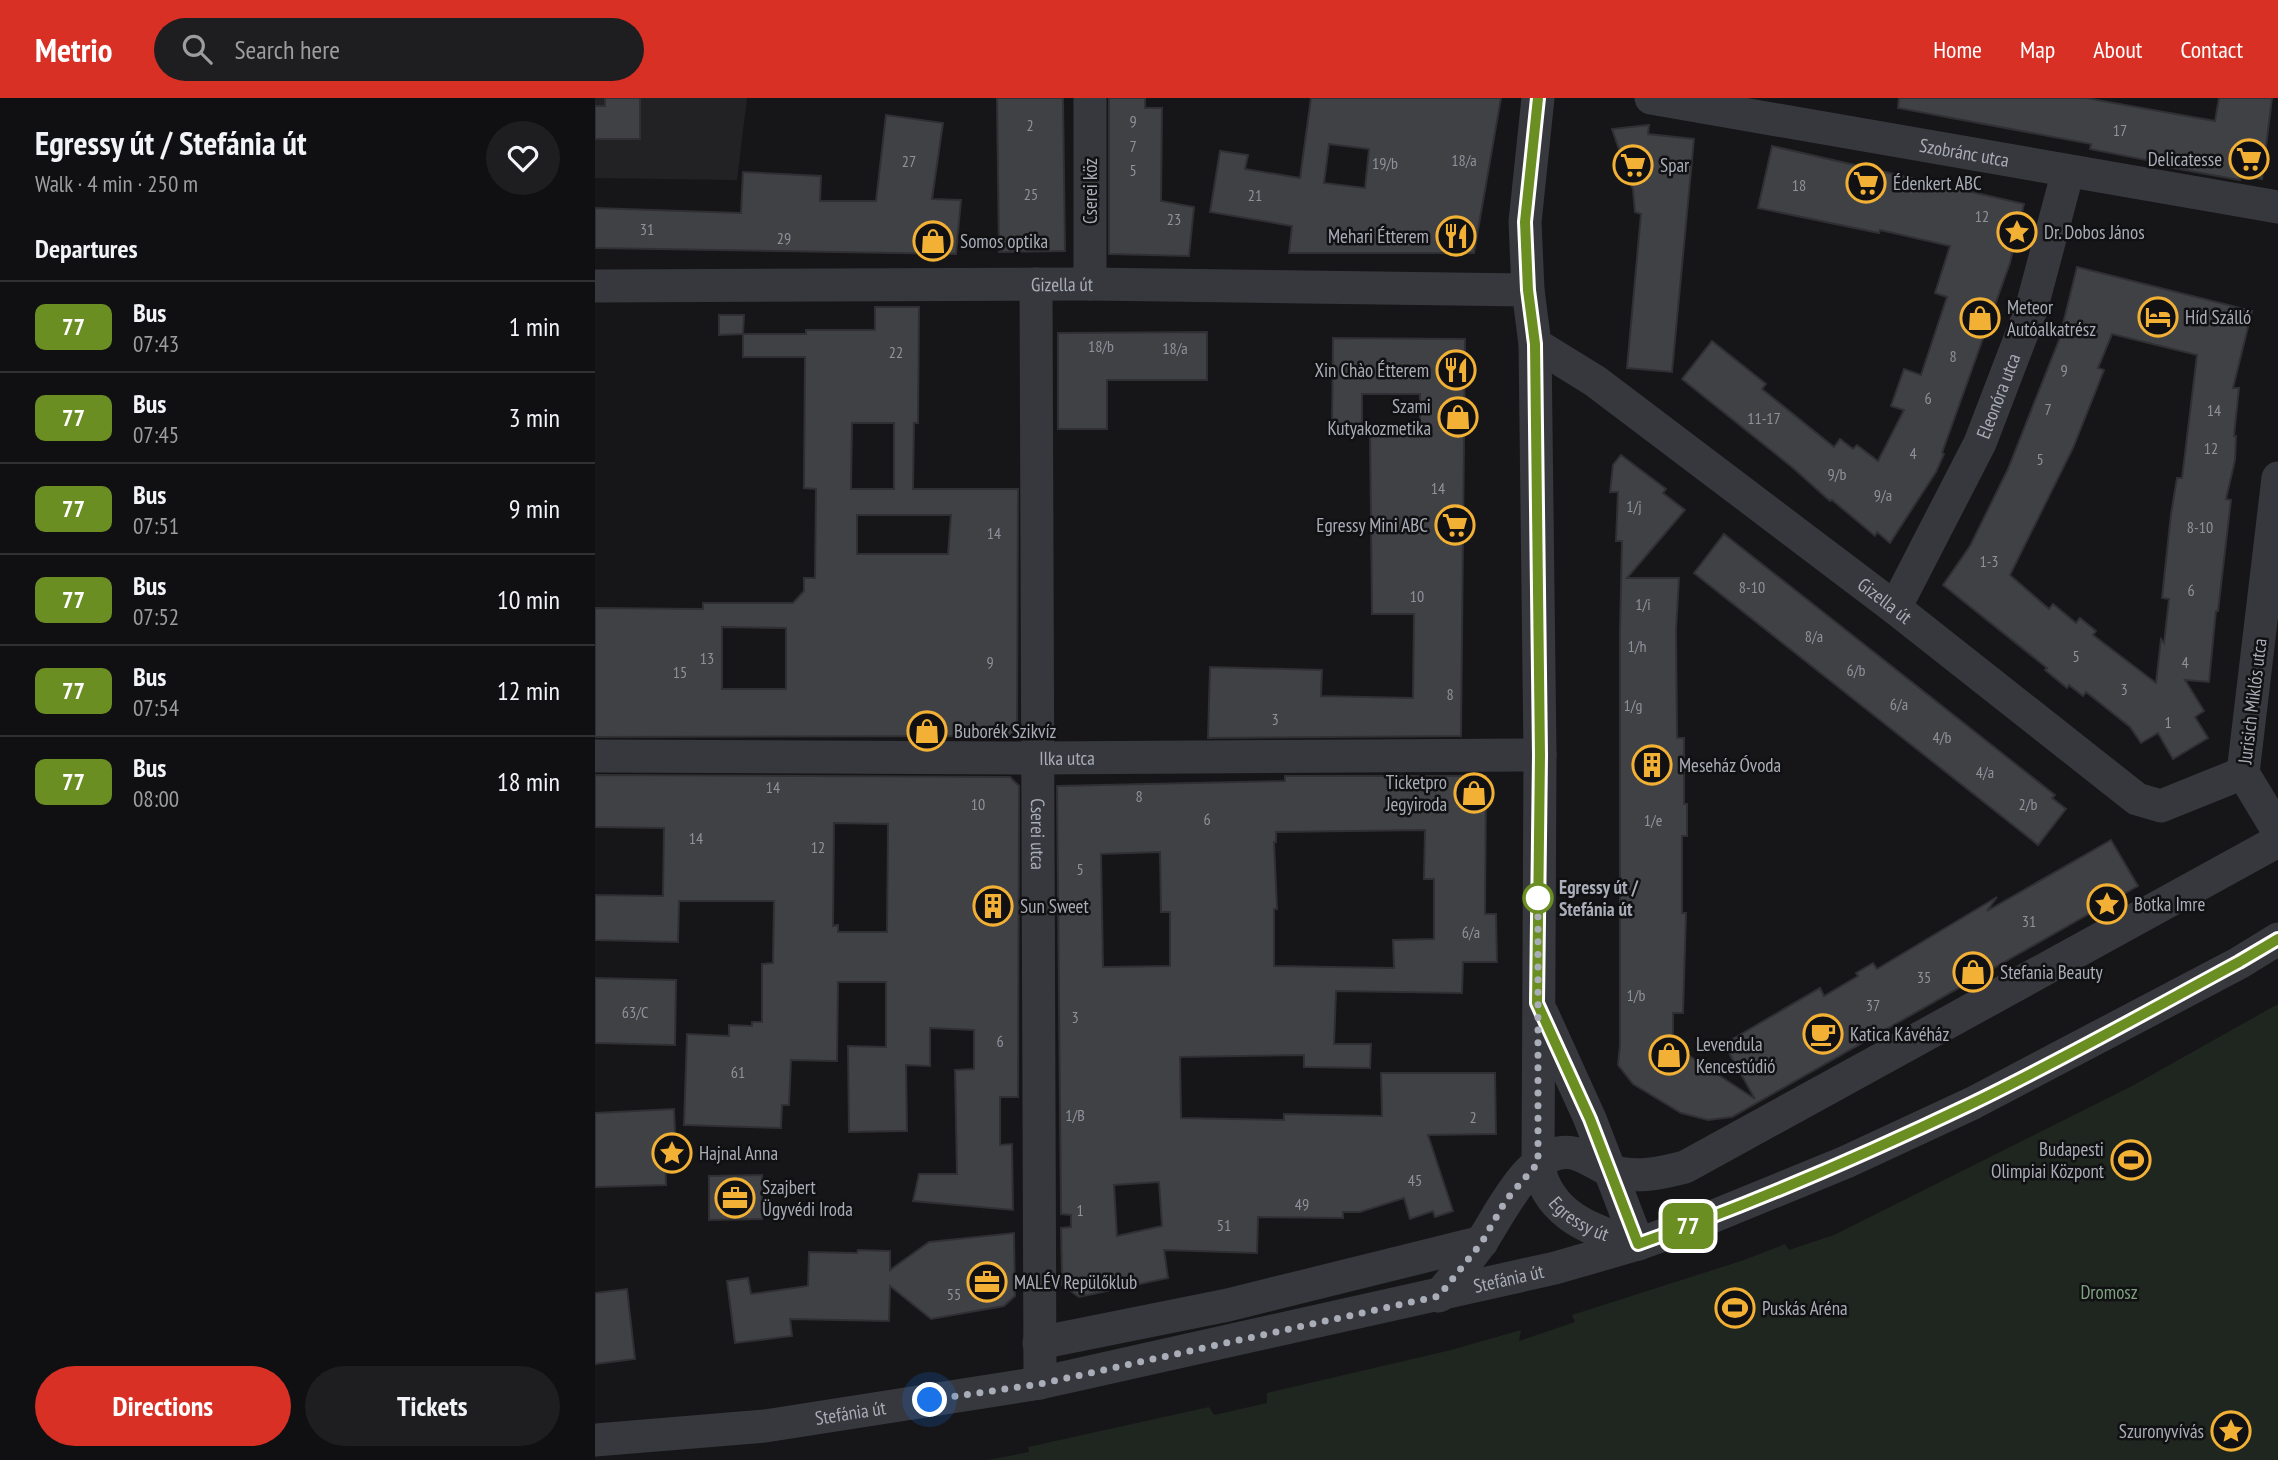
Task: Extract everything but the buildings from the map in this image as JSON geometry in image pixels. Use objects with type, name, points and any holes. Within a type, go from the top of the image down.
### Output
[{"type":"street","name":"Cserei köz","points":[[1090,98],[1090,284]]},
{"type":"street","name":"Egressy út","points":[[1538,98],[1525,222],[1528,290],[1535,344],[1540,755],[1538,1163],[1546,1191],[1565,1213],[1595,1230],[1638,1244]]},
{"type":"street","name":"Szobránc utca","points":[[1651,98],[2278,207]]},
{"type":"street","name":"Eleonóra utca","points":[[1895,608],[1980,443],[2031,310],[2068,171]]},
{"type":"street","name":"Cserei utca","points":[[1036,284],[1040,1384]]},
{"type":"street","name":"Gizella út","points":[[595,286],[1090,284],[1528,290]]},
{"type":"street","name":"Gizella út","points":[[1535,344],[1595,381],[1895,608],[2137,799],[2161,806],[2243,773]]},
{"type":"street","name":"Jurisich Miklós utca","points":[[2278,478],[2243,773],[2278,831]]},
{"type":"street","name":"Ilka utca","points":[[595,756],[1038,758],[1540,755]]},
{"type":"street","points":[[1439,1296],[1482,1242],[1506,1200],[1538,1163],[1551,1154],[1567,1152],[1590,1158],[1609,1170],[1628,1174],[1648,1174],[1685,1167],[1700,1161],[2278,841]]},
{"type":"street","name":"Stefánia út","points":[[595,1440],[765,1426],[1040,1384],[1439,1296],[1555,1268],[1638,1244],[1846,1162],[1973,1103],[2278,939]]},
{"type":"street","name":"Egressy út","points":[[1537,1003],[1590,1119],[1638,1244]]},
{"type":"street","points":[[1039,1343],[1227,1305],[1482,1242]]},
{"type":"shaded area","points":[[595,98],[747,98],[737,180],[595,178]]},
{"type":"green space","name":"Budapesti Olimpiai Központ","points":[[2278,1004],[2278,1460],[988,1460],[1029,1452],[1028,1447],[1209,1407],[1214,1415],[1267,1403],[1267,1393],[1451,1350],[1521,1330],[1519,1341],[1575,1322],[1572,1315],[1744,1260],[1785,1244],[1789,1250],[1834,1235],[2132,1086]]},
{"type":"bus line","name":"77","points":[[1538,98],[1525,222],[1528,290],[1535,344],[1540,755],[1537,1003],[1590,1119],[1638,1244],[1846,1162],[1973,1103],[2278,939]]},
{"type":"place","name":"Delicatesse","points":[[2249,159]]},
{"type":"place","name":"Spar","points":[[1633,165]]},
{"type":"place","name":"Édenkert ABC","points":[[1866,183]]},
{"type":"place","name":"Dr. Dobos János","points":[[2017,232]]},
{"type":"place","name":"Mehari Étterem","points":[[1456,236]]},
{"type":"place","name":"Somos optika","points":[[933,241]]},
{"type":"place","name":"Híd Szálló","points":[[2158,317]]},
{"type":"place","name":"Meteor Autóalkatrész","points":[[1980,318]]},
{"type":"place","name":"Xin Chào Étterem","points":[[1456,370]]},
{"type":"place","name":"Szami Kutyakozmetika","points":[[1458,417]]},
{"type":"place","name":"Egressy Mini ABC","points":[[1455,525]]},
{"type":"place","name":"Buborék Szikvíz","points":[[927,731]]},
{"type":"place","name":"Meseház Óvoda","points":[[1652,765]]},
{"type":"place","name":"Ticketpro Jegyiroda","points":[[1474,793]]},
{"type":"place","name":"Egressy út / Stefánia út","points":[[1538,898]]},
{"type":"place","name":"Botka Imre","points":[[2107,904]]},
{"type":"place","name":"Sun Sweet","points":[[993,906]]},
{"type":"place","name":"Stefania Beauty","points":[[1973,972]]},
{"type":"place","name":"Katica Kávéház","points":[[1823,1034]]},
{"type":"place","name":"Levendula Kencestúdió","points":[[1669,1055]]},
{"type":"place","name":"Hajnal Anna","points":[[672,1153]]},
{"type":"place","name":"Budapesti Olimpiai Központ","points":[[2131,1160]]},
{"type":"place","name":"Szajbert Ügyvédi Iroda","points":[[735,1198]]},
{"type":"place","name":"MALÉV Repülőklub","points":[[987,1282]]},
{"type":"place","name":"Puskás Aréna","points":[[1735,1308]]},
{"type":"place","name":"Szuronyvívás","points":[[2231,1431]]},
{"type":"route","points":[[930,1400],[1040,1384],[1439,1296],[1482,1242],[1506,1200],[1538,1163],[1537,1003],[1538,893],[1538,898]]},
{"type":"park label","name":"Dromosz","points":[[2109,1292]]}]
